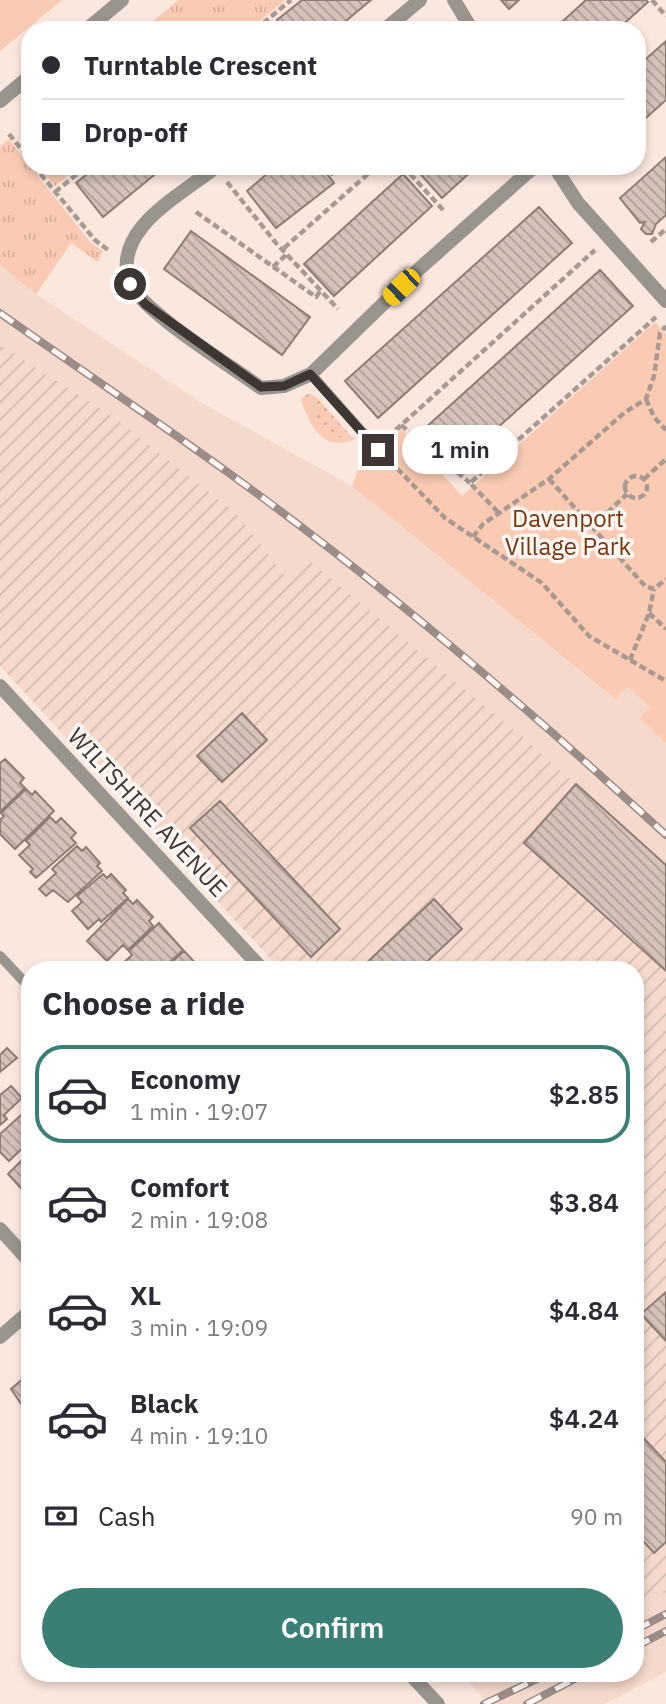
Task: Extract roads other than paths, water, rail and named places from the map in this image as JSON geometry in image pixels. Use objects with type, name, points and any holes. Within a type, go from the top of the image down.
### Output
[{"type":"street","points":[[97,21],[122,0]]},
{"type":"street","points":[[395,21],[421,0]]},
{"type":"street","points":[[454,0],[467,21]]},
{"type":"street","points":[[0,101],[21,84]]},
{"type":"street","points":[[206,175],[143,225],[127,250],[130,284],[145,304],[261,387],[284,386],[310,374],[419,269],[525,175]]},
{"type":"street","points":[[560,175],[578,203],[666,301]]},
{"type":"street","name":"WILTSHIRE AVENUE","points":[[0,686],[255,961]]},
{"type":"street","points":[[0,1229],[21,1252]]},
{"type":"street","points":[[0,1337],[21,1319]]},
{"type":"street","points":[[417,1682],[438,1704]]},
{"type":"lane","points":[[310,374],[378,450]]},
{"type":"lane","points":[[0,956],[21,978]]},
{"type":"railway","points":[[0,313],[226,471],[340,557],[506,692],[666,835]]},
{"type":"railway","points":[[644,1625],[666,1614]]},
{"type":"railway","points":[[644,1642],[666,1631]]},
{"type":"railway","points":[[484,1704],[531,1682]]},
{"type":"railway","points":[[527,1704],[569,1682]]},
{"type":"park label","name":"Davenport Village Park","points":[[568,532]]}]
